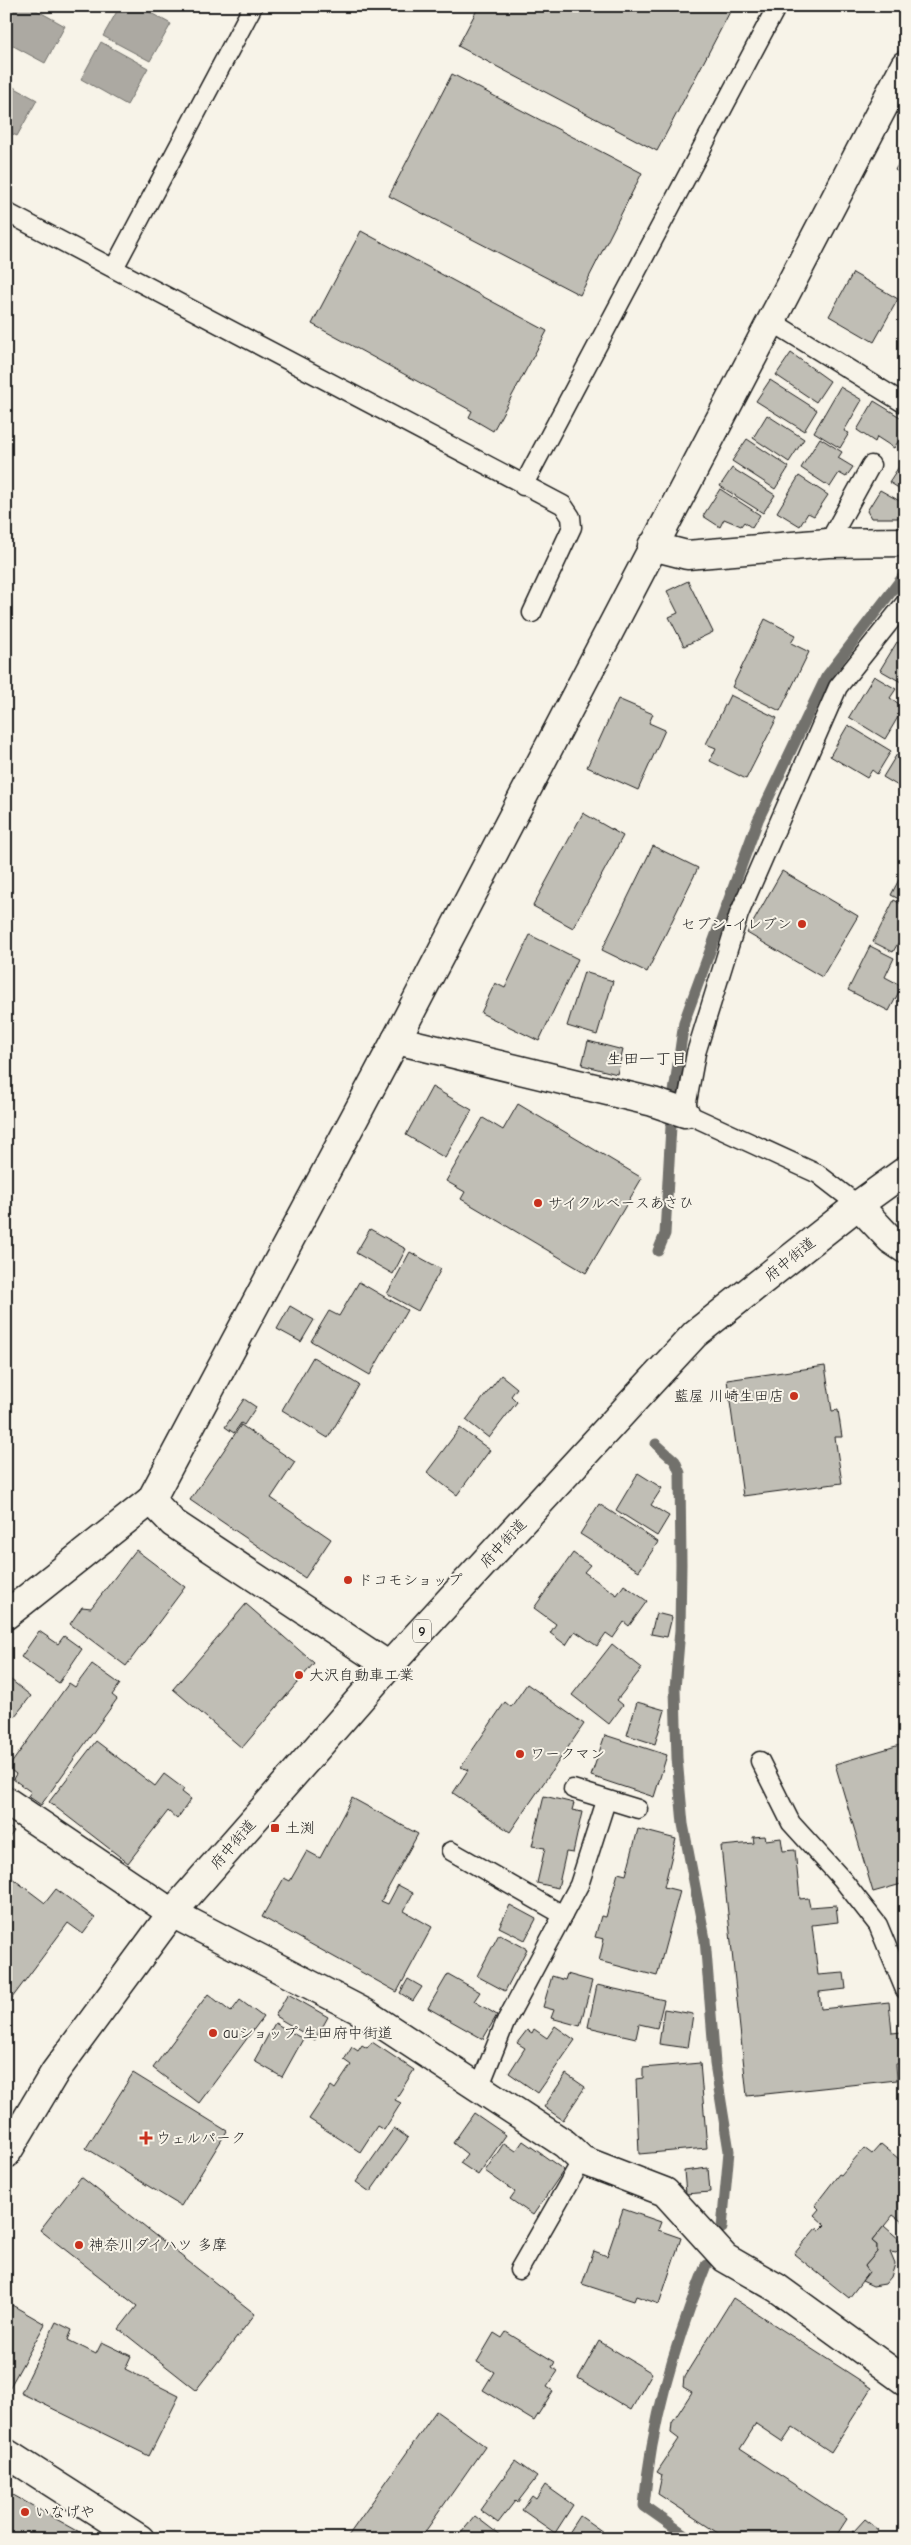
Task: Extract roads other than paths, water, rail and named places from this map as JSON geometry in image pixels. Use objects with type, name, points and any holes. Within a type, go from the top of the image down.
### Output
[{"type":"street","points":[[6,1615],[151,1500],[396,1040],[652,546],[905,65]]},
{"type":"street","points":[[652,546],[687,555],[828,543],[905,542]]},
{"type":"street","points":[[396,1040],[653,1102],[685,1112]]},
{"type":"street","name":"府中街道","points":[[6,2154],[55,2072],[172,1913],[389,1666],[695,1334],[858,1205],[905,1171]]},
{"type":"street","points":[[858,1205],[890,1238],[905,1249]]},
{"type":"street","points":[[151,1500],[173,1523],[389,1666]]},
{"type":"street","points":[[6,1801],[172,1913],[365,2013],[565,2144],[582,2160],[664,2192],[725,2258],[777,2288],[905,2381]]},
{"type":"street","points":[[6,2453],[140,2539]]},
{"type":"lane","points":[[114,268],[253,6]]},
{"type":"lane","points":[[523,486],[777,6]]},
{"type":"lane","points":[[6,212],[523,486],[563,505],[571,517],[572,527],[532,613]]},
{"type":"lane","points":[[771,321],[905,404]]},
{"type":"lane","points":[[828,543],[871,465]]},
{"type":"lane","points":[[858,1205],[818,1174],[685,1112],[696,1052],[743,905],[838,687],[905,603]]},
{"type":"lane","points":[[760,1761],[791,1823],[842,1879],[878,1925],[905,1990]]},
{"type":"lane","points":[[573,1789],[606,1801],[638,1809]]},
{"type":"lane","points":[[479,2088],[505,2024],[579,1885],[606,1801]]},
{"type":"lane","points":[[451,1851],[562,1916]]},
{"type":"lane","points":[[519,2270],[582,2160]]},
{"type":"waterway","points":[[674,1092],[684,1022],[758,820],[826,677],[905,574]]},
{"type":"waterway","points":[[658,1251],[665,1234],[671,1126]]},
{"type":"waterway","points":[[656,1444],[675,1461],[680,1473],[680,1630],[675,1689],[677,1758],[683,1824],[705,1939],[715,2064],[729,2151],[722,2228]]},
{"type":"waterway","points":[[691,2539],[644,2506],[652,2444],[666,2383],[684,2324],[706,2265]]},
{"type":"place","name":"セブン-イレブン","points":[[802,924]]},
{"type":"place","name":"サイクルベースあさひ","points":[[538,1203]]},
{"type":"place","name":"藍屋 川崎生田店","points":[[794,1396]]},
{"type":"place","name":"ドコモショップ","points":[[348,1580]]},
{"type":"place","name":"大沢自動車工業","points":[[299,1675]]},
{"type":"place","name":"ワークマン","points":[[520,1754]]},
{"type":"place","name":"土渕","points":[[275,1828]]},
{"type":"place","name":"auショップ 生田府中街道","points":[[213,2033]]},
{"type":"place","name":"ウェルパーク","points":[[146,2138]]},
{"type":"place","name":"神奈川ダイハツ 多摩","points":[[79,2245]]},
{"type":"place","name":"いなげや","points":[[25,2512]]},
{"type":"district","name":"生田一丁目","points":[[647,1059]]}]
